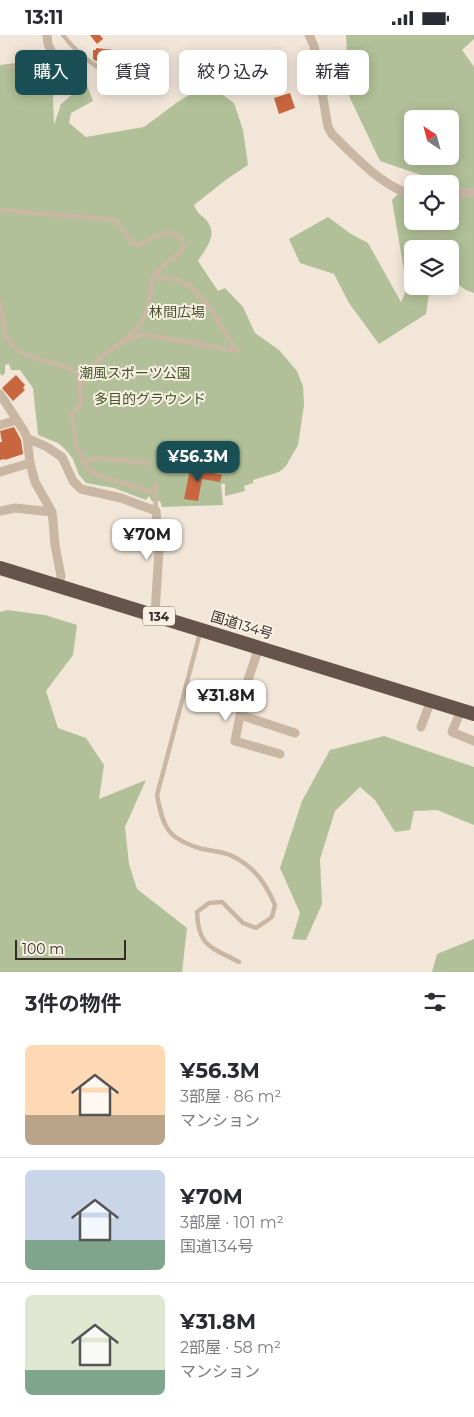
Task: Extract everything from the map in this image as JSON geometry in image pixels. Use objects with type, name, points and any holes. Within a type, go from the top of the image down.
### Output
[{"type":"highway","name":"国道134号","points":[[0,568],[155,614],[468,712]]},
{"type":"street","points":[[309,35],[314,46],[328,127],[332,134],[379,177],[404,192]]},
{"type":"street","points":[[459,193],[474,192]]},
{"type":"street","points":[[0,394],[27,438],[30,463],[37,487],[52,512],[54,545],[61,576],[58,586]]},
{"type":"street","points":[[0,425],[17,420]]},
{"type":"street","points":[[27,438],[47,447],[62,457],[73,481],[81,489],[121,498],[156,511],[159,550],[155,614]]},
{"type":"street","points":[[0,472],[30,463]]},
{"type":"street","points":[[0,511],[14,508],[52,512]]},
{"type":"street","points":[[259,647],[245,689],[234,741],[280,754]]},
{"type":"street","points":[[421,727],[431,701]]},
{"type":"street","points":[[468,712],[452,732],[474,741]]},
{"type":"street","points":[[240,715],[295,733]]},
{"type":"lane","points":[[63,35],[70,45],[97,67]]},
{"type":"lane","points":[[10,67],[15,66]]},
{"type":"lane","points":[[0,210],[116,220],[131,242],[138,245],[144,244],[162,234],[172,233],[182,241],[184,248],[153,277],[149,304],[138,328],[123,342],[99,359],[90,369],[80,387]]},
{"type":"lane","points":[[153,277],[177,280],[196,291],[233,345],[231,350]]},
{"type":"lane","points":[[0,303],[6,337],[17,350],[26,355],[73,369],[79,377],[81,404],[72,413],[76,445],[84,463],[93,473],[155,493]]},
{"type":"lane","points":[[123,342],[142,334],[236,351],[239,349]]},
{"type":"lane","points":[[84,463],[94,458],[150,463]]},
{"type":"lane","points":[[156,484],[156,511]]},
{"type":"lane","points":[[201,629],[157,795],[162,821],[174,837],[199,848],[228,854],[248,865],[266,885],[276,905],[272,917],[256,928],[243,923],[222,902],[209,903],[197,912],[198,930],[206,945],[239,962]]},
{"type":"green space","points":[[346,35],[474,35],[474,39],[462,50],[474,67],[474,293],[459,285],[459,240],[404,240],[404,270],[392,200],[404,189],[404,230],[459,230],[459,195],[471,192],[459,188],[459,175],[421,175],[380,161],[349,96],[369,95],[369,50],[347,50]]},
{"type":"green space","name":"潮風スポーツ公園","points":[[15,63],[15,95],[53,95],[54,125],[61,104],[72,95],[87,95],[87,86],[93,101],[71,113],[69,123],[86,137],[144,127],[189,95],[223,95],[234,103],[243,130],[248,165],[194,205],[197,211],[206,219],[211,229],[209,244],[198,261],[218,291],[225,288],[243,307],[255,333],[279,350],[297,371],[303,386],[304,405],[298,445],[286,466],[279,472],[253,480],[253,483],[244,486],[245,491],[225,496],[225,484],[221,484],[223,505],[162,507],[160,501],[152,501],[149,496],[146,500],[114,488],[86,483],[79,475],[73,459],[66,450],[58,443],[38,435],[33,388],[20,370],[11,370],[9,364],[5,365],[5,373],[2,376],[0,373],[0,65]]},
{"type":"green space","points":[[328,217],[351,234],[368,243],[401,302],[404,295],[429,295],[426,314],[379,344],[349,303],[334,274],[300,263],[289,239]]},
{"type":"green space","points":[[7,610],[45,615],[77,625],[73,655],[46,691],[58,728],[86,738],[104,765],[99,799],[146,780],[125,827],[129,864],[137,889],[187,928],[182,972],[0,972],[0,612]]},
{"type":"green space","points":[[384,736],[474,767],[474,825],[437,810],[414,811],[410,830],[395,832],[375,800],[360,787],[335,811],[320,859],[322,904],[306,940],[292,939],[300,913],[280,868],[302,801],[330,750]]},
{"type":"green space","points":[[474,939],[474,972],[432,972],[437,954]]},
{"type":"building","points":[[90,35],[100,35],[103,39],[97,44]]},
{"type":"building","points":[[96,48],[114,50],[97,50],[96,61],[93,59],[93,50],[96,50]]},
{"type":"building","points":[[290,93],[295,108],[279,114],[274,98]]},
{"type":"building","points":[[16,375],[25,385],[23,388],[25,390],[13,401],[2,388]]},
{"type":"building","points":[[14,427],[21,440],[23,454],[0,460],[0,442],[2,442],[0,431]]},
{"type":"building","points":[[190,469],[222,475],[220,482],[202,479],[198,501],[184,499]]},
{"type":"park label","name":"林間広場","points":[[177,312]]},
{"type":"park label","name":"多目的グラウンド","points":[[150,399]]}]
